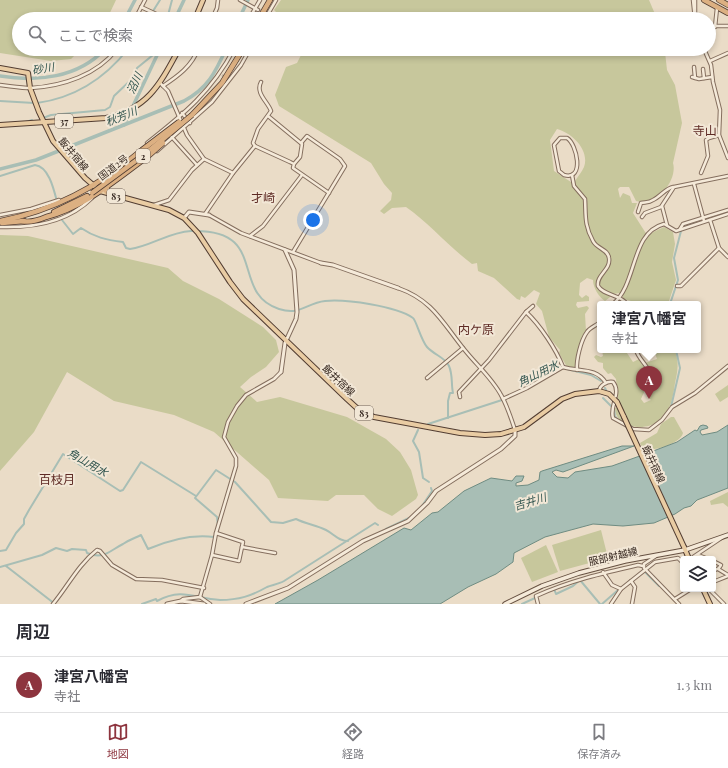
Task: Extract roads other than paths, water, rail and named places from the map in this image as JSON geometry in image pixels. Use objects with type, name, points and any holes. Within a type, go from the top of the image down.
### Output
[{"type":"highway","points":[[263,12],[270,0]]},
{"type":"highway","points":[[704,0],[728,12]]},
{"type":"highway","points":[[708,0],[728,12]]},
{"type":"highway","points":[[719,0],[728,5]]},
{"type":"highway","points":[[96,193],[107,187],[147,157],[193,114],[211,96],[232,69],[239,56]]},
{"type":"highway","points":[[0,222],[36,212],[92,186],[117,170],[142,150],[193,114]]},
{"type":"highway","name":"国道2号","points":[[58,215],[96,193],[193,114]]},
{"type":"highway","points":[[107,187],[106,191],[109,194]]},
{"type":"highway","points":[[0,222],[22,221],[58,215]]},
{"type":"main road","points":[[198,12],[203,0]]},
{"type":"main road","name":"37","points":[[0,125],[106,118],[128,112],[146,100],[162,84],[176,56]]},
{"type":"main road","name":"飯井宿線","points":[[0,68],[28,73],[30,87],[43,122],[60,151],[92,186],[96,193],[109,194],[152,207],[169,210],[184,218],[198,233],[236,290],[352,405],[374,417],[474,435],[493,435],[515,430],[533,421],[562,399],[570,395],[599,391],[609,394],[615,400],[624,418],[690,556]]},
{"type":"main road","name":"服部射越線","points":[[505,604],[562,578],[600,567],[685,548],[728,535]]},
{"type":"main road","points":[[704,592],[710,604]]},
{"type":"street","points":[[138,12],[145,0]]},
{"type":"street","points":[[215,12],[218,0]]},
{"type":"street","points":[[240,0],[256,9]]},
{"type":"street","points":[[254,12],[260,0]]},
{"type":"street","points":[[268,12],[276,0]]},
{"type":"street","points":[[694,0],[695,12]]},
{"type":"street","points":[[141,7],[152,12]]},
{"type":"street","points":[[716,17],[717,7]]},
{"type":"street","points":[[716,27],[728,26]]},
{"type":"street","points":[[710,61],[728,53]]},
{"type":"street","points":[[0,85],[30,87],[84,75],[104,62],[110,56]]},
{"type":"street","points":[[195,56],[182,72],[162,84],[173,103],[187,135],[204,159],[233,173]]},
{"type":"street","points":[[121,176],[117,170],[179,117],[209,88],[221,74],[230,56]]},
{"type":"street","points":[[130,169],[133,169],[173,138],[212,102],[228,79],[241,65],[246,56]]},
{"type":"street","points":[[708,56],[710,61],[712,77],[721,114],[719,135],[728,158]]},
{"type":"street","points":[[694,67],[694,77],[712,77]]},
{"type":"street","points":[[703,69],[704,78]]},
{"type":"street","points":[[255,146],[253,143],[258,129],[271,110],[260,91],[259,86],[261,82]]},
{"type":"street","points":[[182,114],[190,123]]},
{"type":"street","points":[[268,116],[303,146],[303,149],[293,168],[329,193]]},
{"type":"street","points":[[165,128],[197,165]]},
{"type":"street","points":[[701,173],[708,156],[706,140],[719,135]]},
{"type":"street","points":[[293,252],[345,164],[307,136],[301,143]]},
{"type":"street","points":[[560,138],[566,138],[573,145],[578,166],[576,172],[572,175],[564,175],[558,168],[554,145],[560,138]]},
{"type":"street","points":[[148,143],[155,152]]},
{"type":"street","points":[[255,146],[294,164]]},
{"type":"street","points":[[207,215],[233,173],[255,146]]},
{"type":"street","points":[[152,207],[169,200],[197,165],[204,159]]},
{"type":"street","points":[[250,236],[263,226],[302,175]]},
{"type":"street","points":[[572,175],[574,186],[585,199],[584,218],[593,241],[609,256],[608,265],[598,279],[598,286],[602,291],[624,301]]},
{"type":"street","points":[[638,212],[641,203],[652,201],[669,188],[728,176]]},
{"type":"street","points":[[694,184],[703,219]]},
{"type":"street","points":[[642,217],[645,213],[662,206],[672,193],[673,187]]},
{"type":"street","points":[[63,213],[90,200],[96,193]]},
{"type":"street","points":[[0,215],[31,210],[56,203]]},
{"type":"street","points":[[662,206],[667,225],[674,231],[728,210]]},
{"type":"street","points":[[184,218],[189,212],[207,215],[232,229],[285,250],[413,293],[427,303],[448,327],[462,348],[503,398],[515,430],[515,436],[501,449],[436,491],[427,503],[408,521],[363,541],[288,588],[246,604]]},
{"type":"street","points":[[703,219],[710,220],[728,214]]},
{"type":"street","points":[[0,227],[14,228],[34,224],[58,215]]},
{"type":"street","points":[[710,220],[719,248],[728,257]]},
{"type":"street","points":[[616,301],[620,298],[626,287],[645,236],[654,228],[664,224],[667,225]]},
{"type":"street","points":[[677,286],[681,286],[719,248]]},
{"type":"street","points":[[200,597],[204,588],[212,556],[216,533],[236,466],[236,458],[224,438],[225,428],[232,413],[242,399],[274,379],[281,372],[286,340],[296,319],[297,306],[294,270],[285,250]]},
{"type":"street","points":[[460,397],[459,392],[480,369],[526,312],[533,306]]},
{"type":"street","points":[[526,312],[537,322],[559,356],[563,367]]},
{"type":"street","points":[[577,370],[577,364],[585,335],[597,324]]},
{"type":"street","points":[[427,378],[462,348]]},
{"type":"street","points":[[638,353],[648,368],[650,382]]},
{"type":"street","points":[[599,391],[600,387],[606,383],[613,382],[616,386],[616,395],[612,412],[613,418],[625,426],[637,430],[646,430],[658,423],[672,407],[695,393],[728,366]]},
{"type":"street","points":[[503,398],[527,388],[563,367],[594,372],[601,376],[606,383]]},
{"type":"street","points":[[212,556],[239,561],[243,542],[216,533]]},
{"type":"street","points":[[698,555],[723,536]]},
{"type":"street","points":[[242,547],[275,553]]},
{"type":"street","points":[[53,604],[66,587],[68,581],[97,550],[100,551],[112,564],[136,579],[162,580],[204,588]]},
{"type":"street","points":[[643,566],[646,562],[659,554]]},
{"type":"street","points":[[611,604],[620,589],[658,560],[678,558],[680,559]]},
{"type":"street","points":[[716,562],[721,565],[718,569],[728,575]]},
{"type":"street","points":[[538,604],[536,596],[553,588],[604,572],[638,565],[643,566]]},
{"type":"street","points":[[643,566],[645,570],[680,604]]},
{"type":"street","points":[[604,572],[612,585],[620,589]]},
{"type":"street","points":[[716,581],[728,575]]},
{"type":"street","points":[[631,581],[635,587],[632,604]]},
{"type":"street","points":[[674,599],[686,592]]},
{"type":"street","points":[[712,592],[724,604]]},
{"type":"street","points":[[181,601],[183,598],[200,597],[210,604]]},
{"type":"street","points":[[166,604],[181,601],[204,604]]},
{"type":"water","name":"吉井川","points":[[728,425],[728,488],[697,500],[691,506],[654,523],[623,526],[593,524],[545,537],[514,553],[513,562],[496,574],[468,587],[440,604],[275,604],[404,528],[411,530],[432,513],[438,512],[464,491],[491,478],[512,481],[516,476],[524,476],[522,481],[516,483],[516,486],[528,485],[539,480],[540,472],[542,471],[622,446],[634,446],[563,472],[556,470],[552,472],[557,477],[568,478],[575,472],[612,466],[677,442],[695,430],[697,431],[700,426],[707,426],[708,428],[701,430],[700,432],[702,435],[717,432]]},
{"type":"waterway","name":"砂川","points":[[129,12],[135,0]]},
{"type":"waterway","points":[[152,12],[160,0]]},
{"type":"waterway","points":[[169,12],[172,0]]},
{"type":"waterway","name":"沼川","points":[[178,12],[184,0]]},
{"type":"waterway","name":"秋芳川","points":[[242,12],[248,0]]},
{"type":"waterway","name":"砂川","points":[[0,76],[14,78],[42,78],[56,76],[70,72],[97,56]]},
{"type":"waterway","points":[[37,103],[64,97],[88,85],[99,78],[122,56]]},
{"type":"waterway","points":[[43,118],[51,115],[105,110],[110,107],[114,96],[134,77],[137,68],[152,56]]},
{"type":"waterway","name":"沼川","points":[[124,125],[157,56]]},
{"type":"waterway","name":"秋芳川","points":[[0,169],[36,160],[184,101],[205,85],[214,73],[222,56]]},
{"type":"waterway","points":[[0,101],[34,103]]},
{"type":"waterway","points":[[26,122],[32,120]]},
{"type":"waterway","points":[[0,176],[35,165],[40,167],[49,176],[59,209]]},
{"type":"waterway","name":"角山用水","points":[[706,218],[728,211]]},
{"type":"waterway","points":[[62,220],[73,234],[81,228],[100,238],[123,242],[126,248],[130,249],[183,232],[191,231],[215,233],[231,240],[240,250],[255,290],[264,301],[279,309],[293,311],[318,302],[345,301],[383,307],[395,310],[413,318],[427,347],[445,360],[449,366],[453,393],[450,393],[448,401],[448,418]]},
{"type":"waterway","name":"角山用水","points":[[682,227],[695,222]]},
{"type":"waterway","name":"角山用水","points":[[671,301],[678,280],[674,258],[681,231]]},
{"type":"waterway","name":"角山用水","points":[[671,407],[680,368],[677,353]]},
{"type":"waterway","name":"角山用水","points":[[563,368],[591,375],[601,381]]},
{"type":"waterway","name":"角山用水","points":[[603,398],[611,406]]},
{"type":"waterway","name":"角山用水","points":[[428,424],[502,400]]},
{"type":"waterway","name":"角山用水","points":[[614,409],[615,416],[618,420]]},
{"type":"waterway","name":"角山用水","points":[[418,430],[413,441],[419,452],[423,478],[429,482]]},
{"type":"waterway","name":"角山用水","points":[[0,551],[6,550],[16,533],[24,524],[24,519],[29,510],[63,454],[120,491],[123,490],[141,462],[196,496]]},
{"type":"waterway","points":[[218,526],[217,517],[195,498],[216,470],[235,482],[271,522],[283,523],[296,519],[322,528],[339,539],[348,541]]},
{"type":"waterway","name":"角山用水","points":[[422,506],[432,491],[431,488]]},
{"type":"waterway","name":"角山用水","points":[[386,529],[409,518]]},
{"type":"waterway","name":"角山用水","points":[[142,604],[156,599],[157,601],[166,597],[182,594],[220,600],[239,598],[256,593],[284,581],[375,523],[378,525]]},
{"type":"waterway","points":[[0,567],[42,555],[56,548],[67,551],[72,549],[86,550],[87,553],[98,556],[106,554],[141,535],[148,549],[180,538],[214,536]]},
{"type":"waterway","name":"角山用水","points":[[6,566],[55,604]]},
{"type":"waterway","points":[[643,572],[644,571],[659,586]]},
{"type":"waterway","points":[[554,589],[556,594],[573,586],[580,580],[600,604]]},
{"type":"waterway","points":[[602,604],[618,590]]},
{"type":"waterway","points":[[522,604],[535,598]]},
{"type":"tunnel","points":[[222,75],[227,79]]},
{"type":"place","name":"津宮八幡宮","points":[[649,399]]},
{"type":"district","name":"寺山","points":[[705,130]]},
{"type":"district","name":"才崎","points":[[263,197]]},
{"type":"district","name":"内ケ原","points":[[476,329]]},
{"type":"district","name":"百枝月","points":[[57,479]]}]
